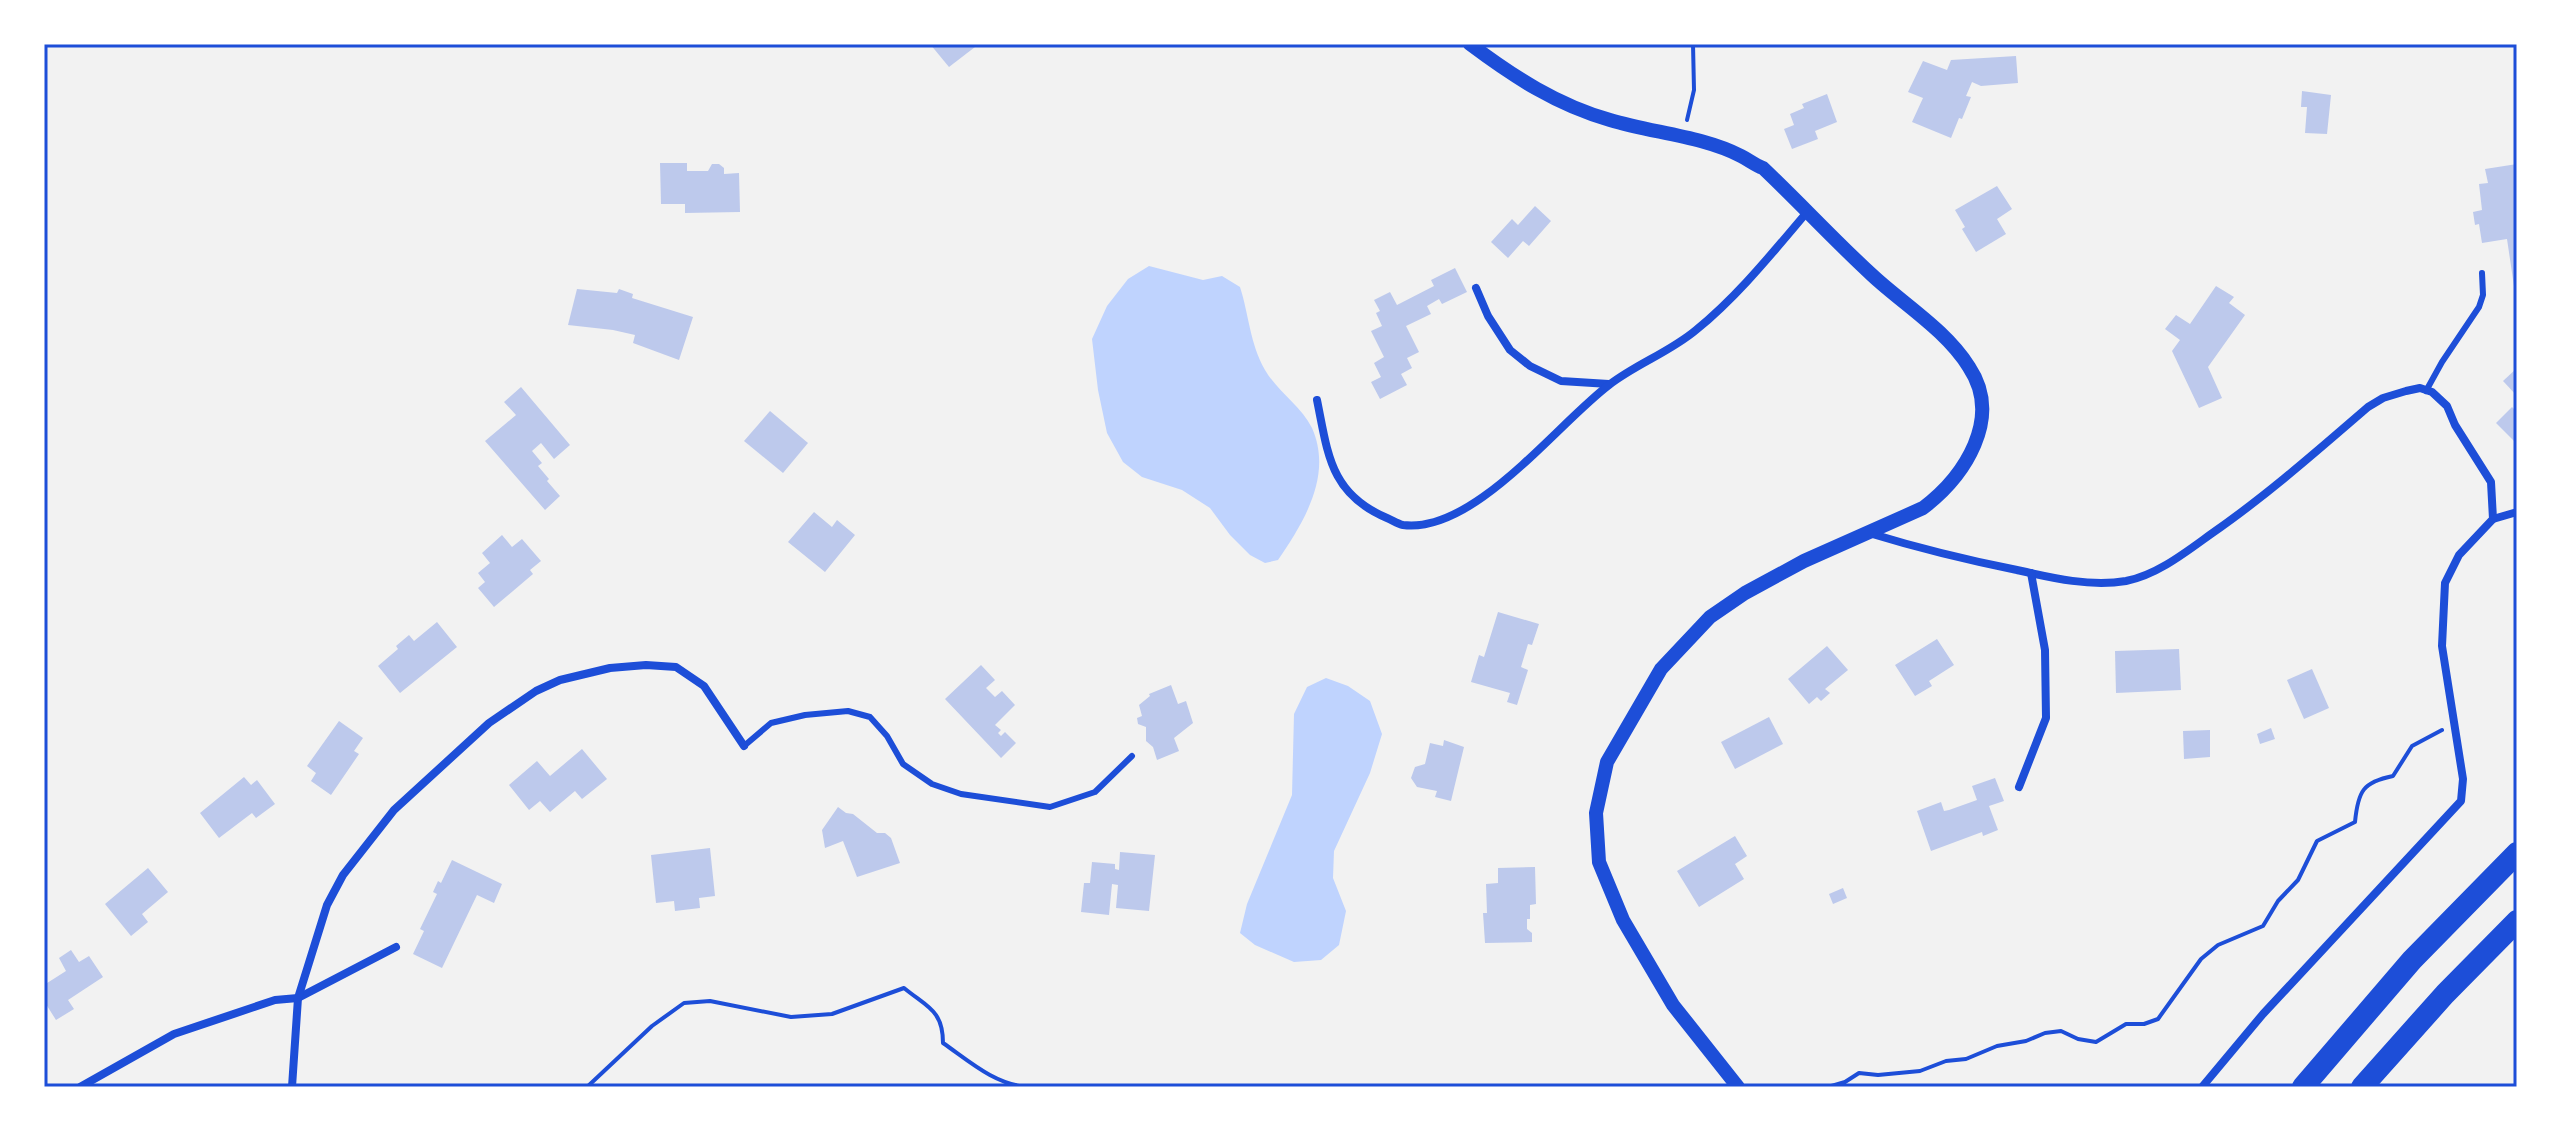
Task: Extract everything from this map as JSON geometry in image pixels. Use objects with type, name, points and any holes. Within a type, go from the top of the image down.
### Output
[{"type":"highway","points":[[2303,1087],[2412,960],[2517,853]]},
{"type":"highway","points":[[2362,1087],[2453,984],[2517,921]]},
{"type":"street","points":[[1470,44],[1523,83],[1549,97],[1608,120],[1741,156],[1763,168],[1871,275],[1944,337],[1969,367],[1978,384],[1982,427],[1971,454],[1942,493],[1923,508],[1804,561],[1745,593],[1710,617],[1661,669],[1607,762],[1596,813],[1599,862],[1623,920],[1673,1005],[1738,1087]]},
{"type":"street","points":[[1317,400],[1331,466],[1347,490],[1366,509],[1402,525],[1428,524],[1487,496],[1609,384],[1696,331],[1753,274],[1808,211]]},
{"type":"street","points":[[1476,288],[1488,316],[1510,350],[1530,366],[1561,381],[1609,384]]},
{"type":"street","points":[[1869,533],[1939,554],[2031,573],[2086,583],[2125,581],[2144,575],[2184,554],[2226,524],[2368,407],[2383,398],[2420,388],[2447,406],[2455,425],[2491,482],[2493,519]]},
{"type":"street","points":[[2202,1087],[2263,1014],[2461,801],[2463,779],[2442,646],[2445,583],[2459,555],[2493,519],[2517,512]]},
{"type":"street","points":[[2019,787],[2046,718],[2045,650],[2031,573]]},
{"type":"street","points":[[292,1087],[298,998],[327,905],[343,875],[394,810],[489,723],[536,691],[560,680],[610,668],[646,665],[676,667],[704,686],[744,746]]},
{"type":"street","points":[[80,1087],[174,1034],[275,1000],[298,998],[396,947]]},
{"type":"lane","points":[[2429,392],[2442,362],[2479,307],[2483,295],[2482,273]]},
{"type":"lane","points":[[744,746],[771,723],[805,715],[848,711],[870,717],[887,736],[903,764],[932,784],[961,794],[1050,807],[1095,792],[1132,756]]},
{"type":"path","points":[[1683,138],[1694,90],[1693,44]]},
{"type":"path","points":[[1828,1087],[1845,1082],[1859,1073],[1878,1075],[1920,1071],[2045,1033],[2061,1031],[2078,1039],[2096,1042],[2126,1024],[2144,1024],[2158,1019],[2201,959],[2218,945],[2263,926],[2278,901],[2298,880],[2317,841],[2355,822],[2356,804],[2362,791],[2374,780],[2393,776],[2412,746],[2435,736],[2446,727]]},
{"type":"path","points":[[587,1087],[652,1026],[684,1003],[710,1001],[791,1017],[832,1014],[904,988],[937,1013],[943,1025],[943,1043],[992,1076],[1012,1086],[1027,1087]]},
{"type":"water","points":[[1149,266],[1203,280],[1222,276],[1240,287],[1253,340],[1265,370],[1312,428],[1319,463],[1313,497],[1278,560],[1265,563],[1250,555],[1210,508],[1182,490],[1142,477],[1123,462],[1107,433],[1092,339],[1107,306],[1128,279]]},
{"type":"water","points":[[1326,678],[1348,686],[1370,701],[1382,734],[1370,773],[1334,851],[1333,878],[1346,911],[1339,945],[1321,960],[1294,962],[1255,945],[1240,933],[1247,904],[1292,795],[1294,714],[1307,687]]},
{"type":"building","points":[[930,44],[973,44],[975,47],[949,67]]},
{"type":"building","points":[[2016,56],[2018,83],[1981,86],[1972,82],[1966,96],[1971,97],[1951,138],[1912,122],[1923,98],[1908,92],[1923,61],[1947,70],[1951,60]]},
{"type":"building","points":[[2302,91],[2331,95],[2327,134],[2305,133],[2307,107],[2301,107]]},
{"type":"building","points":[[1827,94],[1837,122],[1815,131],[1818,139],[1792,149],[1784,129],[1794,125],[1790,114],[1804,108],[1802,104]]},
{"type":"building","points":[[660,163],[687,163],[687,171],[708,171],[712,164],[719,164],[724,168],[724,174],[739,173],[740,212],[685,213],[685,204],[661,204]]},
{"type":"building","points":[[2517,164],[2515,293],[2507,239],[2482,243],[2479,224],[2475,225],[2473,212],[2482,210],[2479,184],[2488,183],[2485,169]]},
{"type":"building","points":[[1997,186],[2012,209],[1997,219],[2006,234],[1976,252],[1955,210]]},
{"type":"building","points":[[1535,206],[1551,221],[1529,246],[1523,241],[1508,258],[1491,242],[1512,219],[1518,225]]},
{"type":"building","points":[[1455,268],[1467,292],[1442,304],[1439,299],[1427,306],[1431,314],[1406,326],[1419,352],[1407,358],[1412,368],[1401,374],[1407,385],[1380,399],[1371,382],[1381,377],[1374,363],[1384,357],[1371,331],[1382,326],[1376,313],[1380,311],[1374,300],[1390,292],[1397,305],[1434,286],[1431,280]]},
{"type":"building","points":[[2216,286],[2234,297],[2229,303],[2245,315],[2208,367],[2222,398],[2199,408],[2172,351],[2180,340],[2165,329],[2176,315],[2190,324]]},
{"type":"building","points":[[577,289],[617,293],[619,289],[633,294],[632,298],[693,317],[679,360],[633,343],[635,335],[568,325]]},
{"type":"building","points":[[2517,368],[2517,396],[2503,381]]},
{"type":"building","points":[[521,387],[570,445],[554,459],[541,443],[532,451],[542,463],[538,466],[549,479],[547,481],[560,496],[545,510],[485,441],[516,415],[504,402]]},
{"type":"building","points":[[2512,407],[2517,412],[2517,437],[2514,441],[2496,423]]},
{"type":"building","points":[[770,411],[808,443],[783,473],[744,441]]},
{"type":"building","points":[[814,512],[832,527],[837,520],[855,535],[825,572],[788,542]]},
{"type":"building","points":[[502,535],[512,547],[522,539],[541,561],[530,570],[533,574],[494,607],[478,588],[485,582],[478,573],[490,563],[482,553]]},
{"type":"building","points":[[1498,612],[1539,624],[1532,645],[1528,644],[1521,667],[1528,670],[1517,705],[1507,702],[1510,693],[1471,682],[1479,655],[1484,657]]},
{"type":"building","points":[[437,622],[457,647],[400,693],[378,666],[409,635],[414,641]]},
{"type":"building","points":[[1937,639],[1954,665],[1929,681],[1932,686],[1915,696],[1895,665]]},
{"type":"building","points":[[1827,646],[1848,670],[1825,689],[1830,693],[1821,701],[1817,697],[1809,704],[1788,679]]},
{"type":"building","points":[[2179,649],[2181,690],[2116,693],[2115,651]]},
{"type":"building","points":[[981,665],[995,680],[986,688],[995,697],[1002,691],[1015,705],[995,725],[1001,730],[998,733],[1001,736],[1005,732],[1016,743],[1001,758],[945,699]]},
{"type":"building","points":[[2312,669],[2329,708],[2304,719],[2287,680]]},
{"type":"building","points":[[1171,685],[1178,704],[1186,701],[1193,723],[1174,738],[1179,751],[1157,760],[1153,747],[1146,741],[1146,727],[1138,724],[1137,718],[1142,716],[1139,705],[1149,694]]},
{"type":"building","points":[[1769,717],[1783,744],[1735,769],[1721,742]]},
{"type":"building","points":[[339,721],[363,738],[354,751],[359,754],[331,795],[311,781],[316,773],[307,766]]},
{"type":"building","points":[[2271,728],[2275,739],[2260,744],[2257,734]]},
{"type":"building","points":[[2210,730],[2210,757],[2184,759],[2183,731]]},
{"type":"building","points":[[1444,740],[1464,747],[1451,801],[1435,797],[1437,791],[1417,787],[1411,778],[1415,767],[1425,764],[1430,743],[1443,746]]},
{"type":"building","points":[[582,749],[607,779],[582,799],[575,791],[550,812],[540,801],[529,810],[509,785],[537,761],[550,776]]},
{"type":"building","points":[[244,777],[251,785],[257,780],[275,804],[256,818],[252,813],[219,838],[200,813]]},
{"type":"building","points":[[1995,778],[2004,801],[1989,806],[1998,830],[1983,836],[1982,832],[1931,851],[1917,811],[1941,802],[1944,811],[1977,800],[1972,786]]},
{"type":"building","points":[[838,807],[853,814],[877,833],[885,833],[891,838],[900,863],[857,877],[843,841],[825,848],[822,830]]},
{"type":"building","points":[[1735,836],[1747,856],[1735,864],[1744,879],[1699,907],[1677,871]]},
{"type":"building","points":[[710,848],[715,896],[699,898],[700,908],[675,911],[674,901],[656,903],[651,855]]},
{"type":"building","points":[[1120,852],[1155,855],[1149,911],[1116,908],[1118,885],[1112,884],[1109,915],[1081,912],[1084,883],[1090,883],[1092,862],[1115,864],[1115,869],[1119,870]]},
{"type":"building","points":[[452,860],[502,884],[494,903],[477,895],[442,968],[413,954],[424,931],[420,929],[437,894],[433,892]]},
{"type":"building","points":[[1535,867],[1536,904],[1530,905],[1530,919],[1527,919],[1532,942],[1485,943],[1483,913],[1487,913],[1486,884],[1498,883],[1498,868]]},
{"type":"building","points":[[148,868],[168,892],[142,914],[148,922],[131,936],[105,904]]},
{"type":"building","points":[[1843,888],[1847,898],[1833,904],[1829,894]]},
{"type":"building","points":[[71,950],[79,962],[89,956],[103,977],[68,1000],[74,1009],[56,1020],[44,1001],[44,985],[66,971],[59,958]]}]
